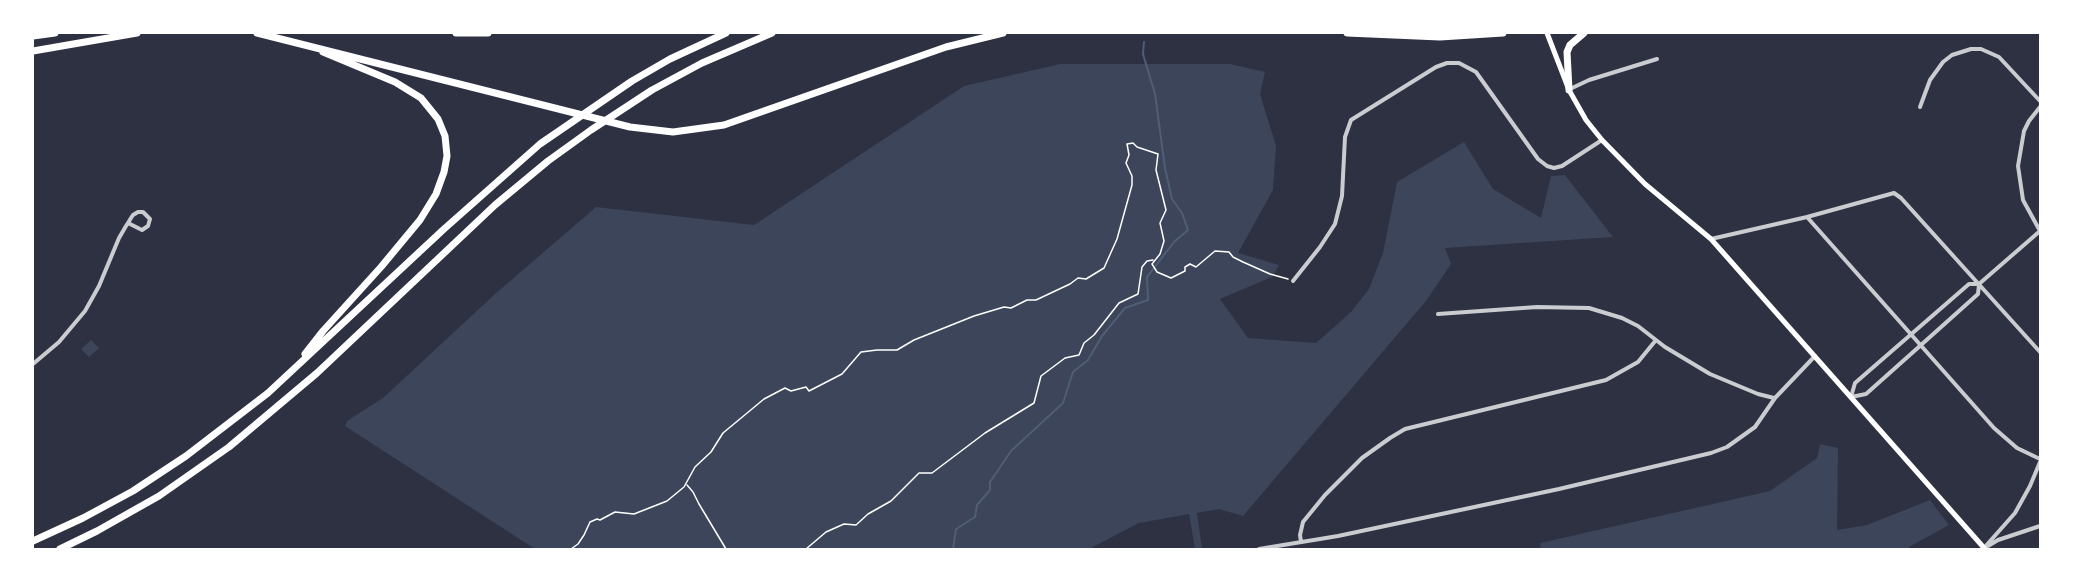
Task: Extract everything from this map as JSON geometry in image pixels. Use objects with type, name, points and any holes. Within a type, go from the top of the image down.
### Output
[{"type":"highway","points":[[33,36],[55,33]]},
{"type":"highway","points":[[33,51],[137,33]]},
{"type":"highway","points":[[257,33],[630,127],[673,132],[724,125],[946,47],[1003,33]]},
{"type":"highway","points":[[456,33],[488,33]]},
{"type":"highway","points":[[33,541],[83,518],[164,472],[224,428],[295,368],[444,229],[540,144],[632,81],[670,59],[726,33]]},
{"type":"highway","points":[[60,549],[159,496],[229,447],[316,373],[495,205],[582,136],[652,90],[702,63],[772,33]]},
{"type":"highway","points":[[1347,33],[1422,36],[1503,33]]},
{"type":"highway","points":[[1569,90],[1567,52],[1570,45],[1584,33]]},
{"type":"highway","points":[[295,368],[323,331],[420,220],[436,194],[447,156],[444,136],[438,119],[421,98],[395,82],[307,44]]},
{"type":"main road","points":[[1547,33],[1569,90],[1586,120],[1602,140],[1645,184],[1711,239],[1985,548]]},
{"type":"street","points":[[1920,107],[1930,80],[1943,62],[1952,55],[1971,48],[1981,49],[1998,57],[2040,101]]},
{"type":"street","points":[[1569,90],[1589,80],[1657,59]]},
{"type":"street","points":[[1293,281],[1328,237],[1337,219],[1342,196],[1346,137],[1351,120],[1436,67],[1447,63],[1459,63],[1476,72],[1538,159],[1547,166],[1556,168],[1563,166],[1602,140]]},
{"type":"street","points":[[1979,284],[1978,294],[1866,394],[1851,397],[1855,383],[1969,284],[1979,284],[2040,231],[2023,200],[2018,166],[2024,131],[2040,107]]},
{"type":"street","points":[[1711,239],[1807,217],[1894,193],[2040,352]]},
{"type":"street","points":[[33,364],[59,342],[86,311],[128,223],[133,215],[140,212],[145,213],[150,219],[148,226],[142,230],[128,223]]},
{"type":"street","points":[[1807,217],[2005,439],[2023,452],[2040,460],[2030,486],[2015,513],[1985,548]]},
{"type":"street","points":[[1438,314],[1537,307],[1589,308],[1622,318],[1638,326],[1702,370],[1758,394],[1775,398]]},
{"type":"street","points":[[1301,542],[1302,522],[1349,470],[1375,447],[1405,429],[1606,380],[1638,362],[1656,340]]},
{"type":"street","points":[[1259,549],[1338,536],[1559,489],[1711,453],[1727,447],[1755,427],[1775,398],[1815,356]]},
{"type":"street","points":[[1985,548],[1998,540],[2040,526]]},
{"type":"path","points":[[571,549],[584,535],[590,522],[600,520],[615,512],[634,514],[668,501],[686,484],[695,467],[711,452],[723,433],[764,399],[785,388],[791,391],[806,387],[809,391],[843,374],[861,352],[897,350],[914,340],[974,316],[1004,307],[1011,308],[1027,300],[1036,300],[1078,278],[1086,279],[1104,268],[1117,239],[1132,185],[1132,176],[1126,163],[1127,144],[1133,143],[1137,147],[1158,154],[1156,170],[1166,210],[1160,223],[1164,242],[1160,254],[1152,264],[1157,272],[1171,278],[1185,271],[1185,267],[1190,264],[1196,267],[1215,251],[1229,252],[1233,257],[1270,274],[1293,281]]},
{"type":"path","points":[[806,549],[826,532],[844,524],[856,525],[868,514],[891,501],[920,473],[932,473],[985,433],[1034,403],[1041,376],[1065,358],[1079,355],[1084,343],[1094,335],[1119,303],[1138,294],[1142,267],[1147,261],[1154,260]]},
{"type":"path","points":[[686,484],[726,549]]},
{"type":"shaded area","points":[[1060,64],[1230,64],[1265,72],[1260,94],[1276,146],[1273,190],[1238,253],[1279,265],[1272,277],[1220,299],[1248,338],[1316,343],[1351,312],[1369,289],[1383,253],[1397,182],[1464,142],[1493,189],[1541,218],[1551,176],[1565,175],[1613,237],[1445,248],[1451,264],[1426,301],[1243,516],[1219,509],[1197,513],[1202,549],[1195,549],[1189,514],[1139,523],[1089,549],[535,549],[345,426],[347,421],[383,398],[495,294],[596,207],[754,225],[964,86]]},
{"type":"shaded area","points":[[91,340],[99,348],[89,357],[81,349]]},
{"type":"shaded area","points":[[1820,444],[1838,448],[1837,530],[1867,525],[1930,500],[1949,525],[1909,549],[1541,549],[1540,543],[1770,491],[1817,458]]},
{"type":"waterway","points":[[953,549],[956,529],[975,517],[977,505],[990,490],[990,482],[1011,451],[1063,403],[1073,372],[1088,360],[1102,336],[1125,308],[1148,300],[1147,277],[1174,242],[1188,230],[1182,213],[1172,199],[1165,168],[1155,94],[1143,54],[1144,42]]}]
